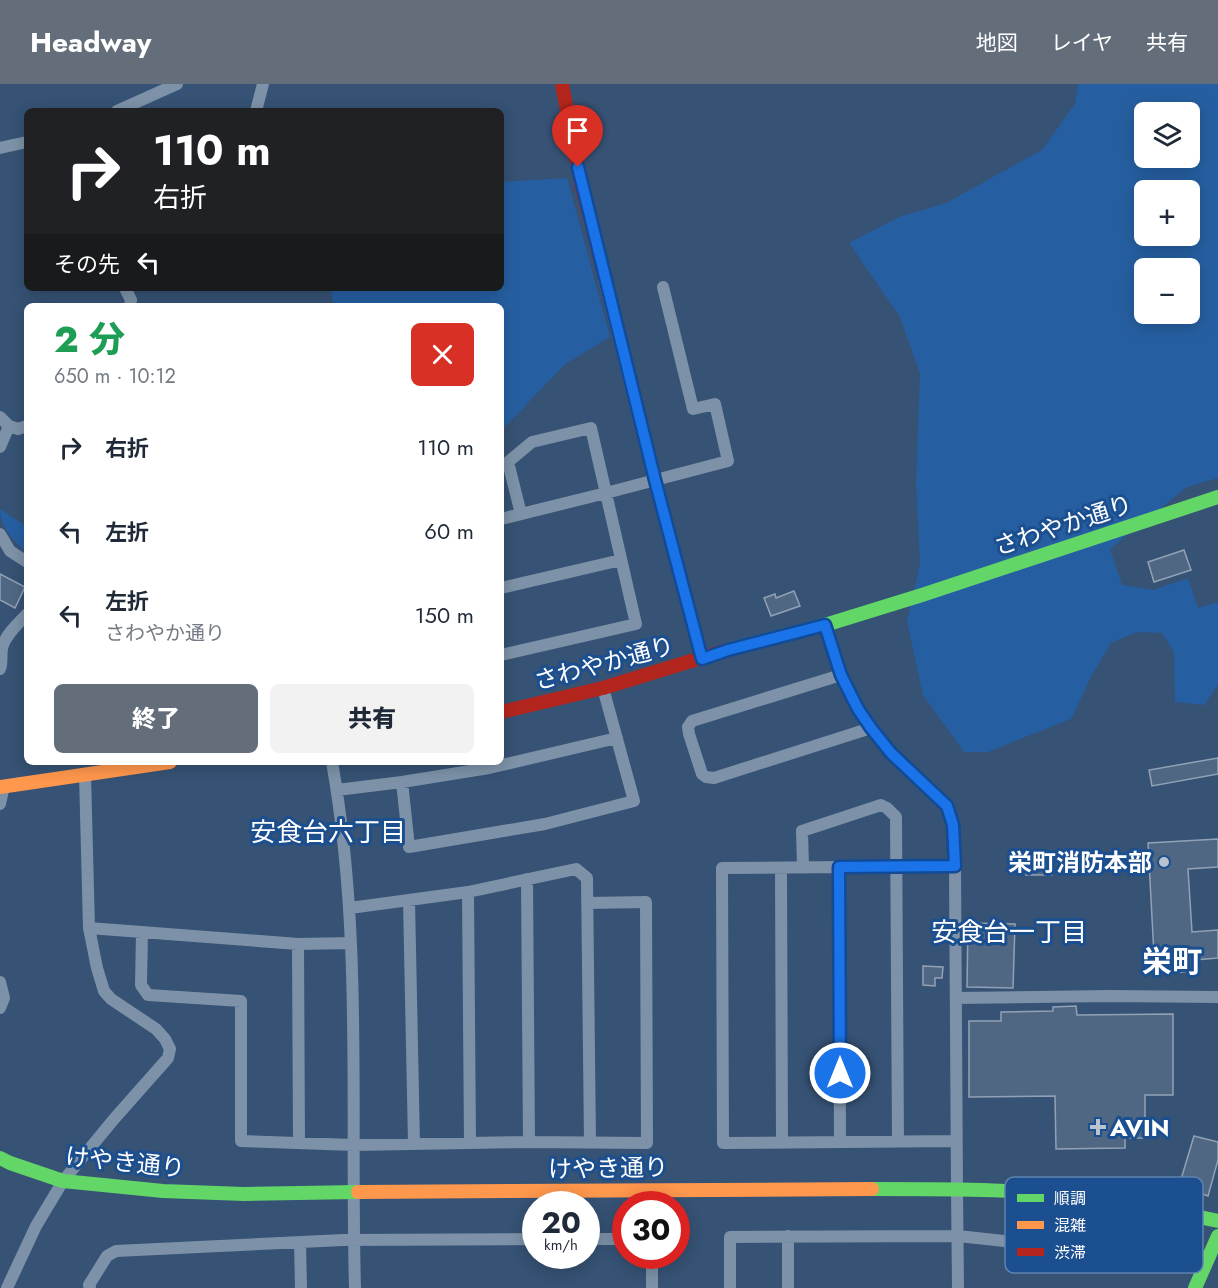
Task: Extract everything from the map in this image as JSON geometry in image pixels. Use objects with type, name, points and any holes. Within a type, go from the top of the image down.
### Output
[{"type":"street","points":[[140,106],[177,84]]},
{"type":"street","points":[[257,108],[264,84]]},
{"type":"street","points":[[562,84],[582,188],[702,659]]},
{"type":"street","points":[[0,148],[24,143]]},
{"type":"street","points":[[504,518],[728,461],[714,404],[693,409],[663,287]]},
{"type":"street","points":[[0,447],[4,421],[18,429],[24,427]]},
{"type":"street","points":[[504,654],[636,624],[591,428],[532,442],[508,462],[521,514]]},
{"type":"street","name":"さわやか通り","points":[[504,711],[603,688],[728,650],[825,625],[1218,498]]},
{"type":"street","points":[[0,534],[10,551],[24,560]]},
{"type":"street","points":[[504,587],[621,560]]},
{"type":"street","points":[[0,669],[2,646],[7,636],[24,617]]},
{"type":"street","points":[[825,625],[841,675],[858,709],[891,753],[947,806],[953,825],[958,1288]]},
{"type":"street","points":[[841,675],[692,721],[688,727],[689,734],[702,774],[714,778],[871,728]]},
{"type":"street","points":[[402,782],[409,847],[545,824],[634,801],[603,688]]},
{"type":"street","points":[[504,764],[617,738]]},
{"type":"street","points":[[0,804],[2,787],[150,765]]},
{"type":"street","points":[[333,765],[350,908],[355,1288]]},
{"type":"street","points":[[337,790],[402,782],[502,765]]},
{"type":"street","points":[[7,1288],[36,1226],[63,1181],[168,1058],[170,1049],[156,1029],[111,999],[104,991],[89,928],[85,775]]},
{"type":"street","points":[[803,867],[802,831],[881,805],[896,817],[898,1142]]},
{"type":"street","points":[[955,866],[722,868],[722,999],[723,1143],[956,1141]]},
{"type":"street","points":[[839,867],[840,1142]]},
{"type":"street","points":[[781,868],[782,1143]]},
{"type":"street","points":[[350,908],[468,892],[576,869],[587,878],[590,1142]]},
{"type":"street","points":[[527,879],[530,1142]]},
{"type":"street","points":[[468,892],[470,1143]]},
{"type":"street","points":[[410,900],[414,1144]]},
{"type":"street","points":[[142,932],[141,985],[148,995],[241,1002],[241,1141],[354,1145],[647,1143],[646,902],[588,903]]},
{"type":"street","points":[[89,928],[298,944],[351,943]]},
{"type":"street","points":[[298,944],[300,1143]]},
{"type":"street","points":[[0,982],[4,998],[0,1008]]},
{"type":"street","points":[[956,998],[1218,997]]},
{"type":"street","name":"けやき通り","points":[[0,1158],[63,1181],[163,1191],[244,1194],[957,1189],[1005,1192]]},
{"type":"street","name":"けやき通り","points":[[1203,1218],[1218,1221]]},
{"type":"street","points":[[788,1236],[788,1288]]},
{"type":"street","points":[[730,1288],[730,1237],[958,1236],[1005,1241]]},
{"type":"street","points":[[1203,1270],[1218,1236]]},
{"type":"street","points":[[90,1288],[89,1285],[107,1256],[116,1251],[354,1240],[522,1239]]},
{"type":"street","points":[[300,1243],[301,1288]]},
{"type":"street","points":[[652,1269],[652,1288]]},
{"type":"street","points":[[1195,1288],[1202,1273]]},
{"type":"shaded area","points":[[1078,84],[1218,84],[1218,478],[1187,487],[1110,549],[1122,585],[1153,590],[1188,578],[1198,608],[1218,602],[1218,685],[1204,705],[1175,702],[1174,652],[1162,633],[1137,632],[1111,643],[1092,675],[1071,719],[988,752],[964,752],[923,695],[907,622],[920,563],[916,483],[920,374],[900,317],[849,243],[899,217],[946,203],[1042,150],[1075,104]]},
{"type":"shaded area","points":[[567,178],[610,337],[564,365],[504,428],[504,303],[333,303],[331,291],[504,291],[504,182]]},
{"type":"shaded area","points":[[0,509],[24,525],[24,549],[5,528]]},
{"type":"building","points":[[1184,550],[1191,570],[1154,582],[1148,562]]},
{"type":"building","points":[[0,574],[24,586],[15,608],[0,600]]},
{"type":"building","points":[[794,591],[800,606],[771,616],[764,598],[775,594],[776,598]]},
{"type":"building","points":[[1218,758],[1218,774],[1152,786],[1149,770]]},
{"type":"building","points":[[1218,839],[1218,867],[1188,869],[1192,932],[1218,930],[1218,958],[1194,960],[1194,971],[1155,974],[1148,843]]},
{"type":"building","points":[[1027,855],[1053,855],[1052,875],[1026,875]]},
{"type":"building","points":[[968,923],[1015,924],[1013,988],[967,987]]},
{"type":"building","points":[[923,966],[943,967],[942,978],[935,978],[935,986],[923,985]]},
{"type":"building","points":[[1076,1006],[1077,1015],[1173,1014],[1173,1095],[1145,1095],[1145,1138],[1125,1138],[1125,1148],[1056,1149],[1055,1096],[969,1097],[969,1021],[1001,1021],[1001,1012],[1053,1011],[1053,1007]]},
{"type":"building","points":[[1194,1136],[1218,1142],[1218,1160],[1208,1196],[1203,1194],[1203,1177],[1182,1177]]},
{"type":"traffic: fast","points":[[727,650],[825,625],[922,595],[1218,497]]},
{"type":"traffic: fast","points":[[0,1158],[63,1181],[163,1191],[244,1194],[358,1192]]},
{"type":"traffic: fast","points":[[872,1189],[1005,1191]]},
{"type":"traffic: fast","points":[[1203,1218],[1218,1221]]},
{"type":"traffic: fast","points":[[1203,1270],[1218,1236]]},
{"type":"traffic: fast","points":[[1195,1288],[1202,1273]]},
{"type":"traffic: slow","points":[[605,278],[702,659]]},
{"type":"traffic: slow","points":[[0,787],[150,765]]},
{"type":"traffic: slow","points":[[358,1192],[872,1189]]},
{"type":"traffic: jam","points":[[562,84],[582,188],[605,278]]},
{"type":"traffic: jam","points":[[504,711],[603,688],[727,650]]},
{"type":"place","name":"栄町消防本部","points":[[1164,862]]},
{"type":"place","name":"AVIN","points":[[1098,1127]]},
{"type":"district","name":"安食台六丁目","points":[[328,832]]},
{"type":"district","name":"安食台一丁目","points":[[1009,932]]},
{"type":"district","name":"栄町","points":[[1172,961]]},
{"type":"route","points":[[578,167],[655,480],[702,659],[825,625],[841,675],[858,709],[891,753],[947,806],[953,825],[955,866],[839,867],[840,1073]]}]
